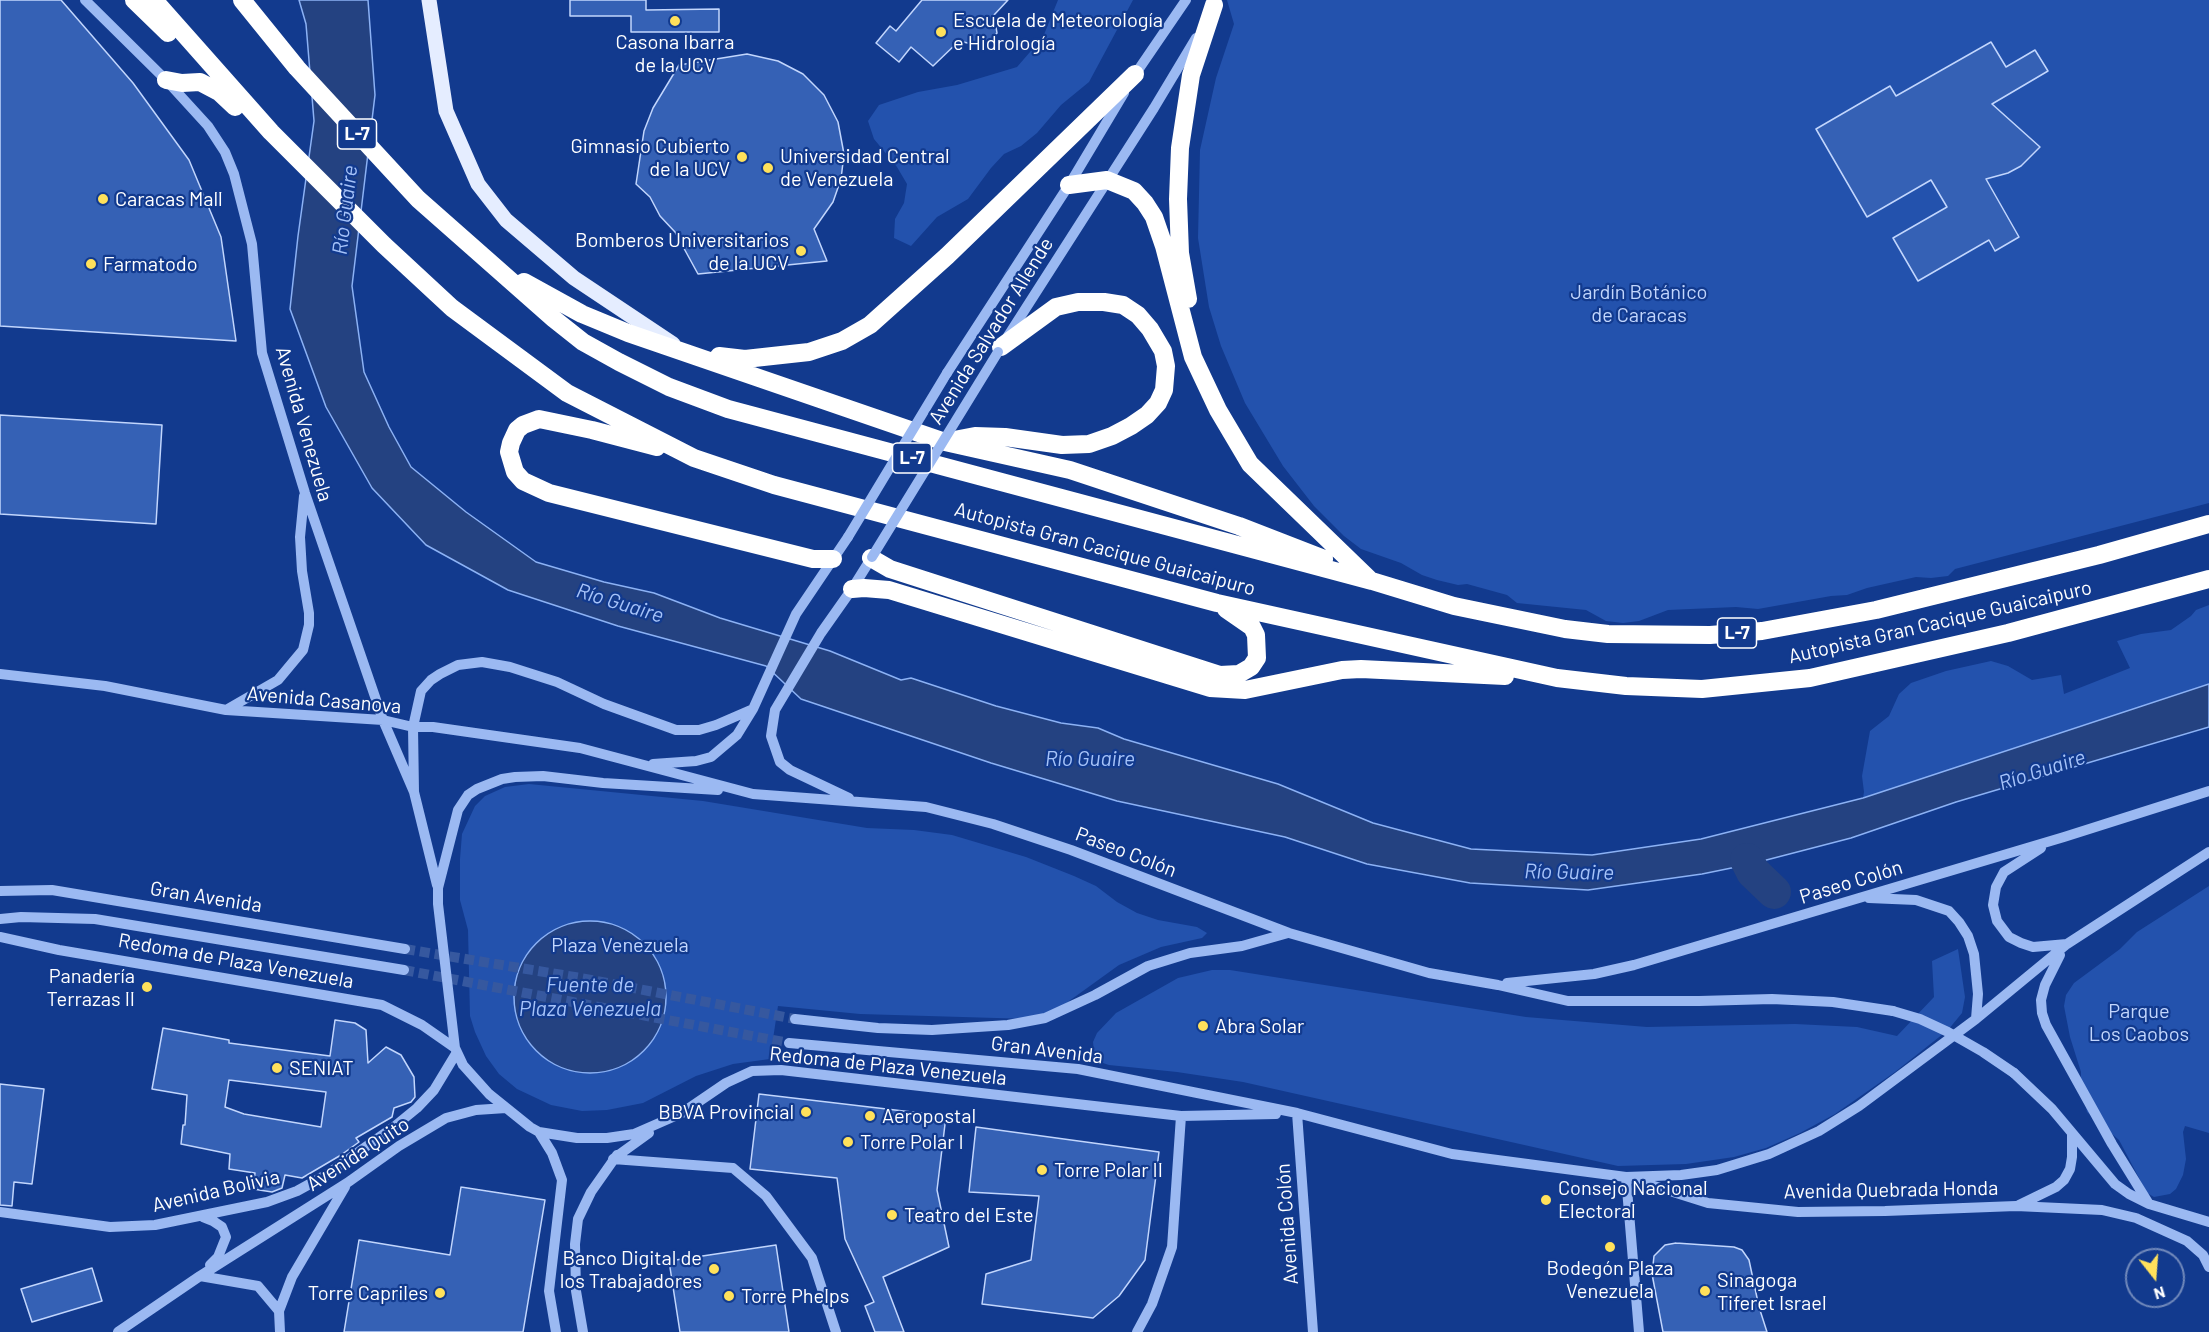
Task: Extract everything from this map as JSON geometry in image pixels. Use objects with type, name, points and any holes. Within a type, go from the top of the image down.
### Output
[{"type":"highway","points":[[134,0],[273,133]]},
{"type":"highway","name":"Autopista Gran Cacique Guaicaipuro","points":[[154,0],[273,133],[384,245],[452,308],[567,393],[694,458],[774,485],[1217,603],[1557,678],[1626,687],[1702,689],[1804,679],[1997,635],[2209,579]]},
{"type":"highway","name":"Autopista Gran Cacique Guaicaipuro","points":[[242,0],[297,68],[418,200],[583,342],[669,387],[728,409],[1372,581],[1455,606],[1565,629],[1608,634],[1710,635],[1762,631],[1876,610],[2099,555],[2209,524]]},
{"type":"highway","points":[[1216,3],[1191,75],[1185,107],[1178,189],[1180,253],[1188,299],[1205,355],[1259,459],[1294,507]]},
{"type":"highway","points":[[684,352],[745,359],[779,357],[809,352],[842,341],[870,325],[947,256],[1135,74]]},
{"type":"highway","points":[[166,80],[182,83],[200,82],[210,86],[237,110],[273,133]]},
{"type":"highway","points":[[1070,185],[1107,180],[1134,191],[1145,202],[1154,218],[1164,246],[1193,357],[1218,410],[1250,464],[1372,581]]},
{"type":"highway","points":[[488,261],[582,314],[628,333],[945,442],[1070,470],[1296,547],[1372,581]]},
{"type":"highway","points":[[945,442],[975,436],[1005,436],[1062,445],[1089,444],[1112,436],[1147,415],[1158,403],[1164,390],[1166,366],[1163,351],[1144,322],[1123,305],[1078,302],[1056,307],[1000,349]]},
{"type":"highway","points":[[694,458],[548,420],[533,421],[523,425],[514,435],[509,452],[515,472],[523,481],[549,493],[813,559],[833,559]]},
{"type":"highway","points":[[871,557],[890,569],[1206,672],[1221,675],[1239,674],[1251,667],[1257,658],[1256,635],[1252,627],[1217,603]]},
{"type":"highway","points":[[852,590],[864,588],[889,591],[1210,688],[1245,690],[1342,670],[1361,669],[1557,678]]},
{"type":"main road","points":[[429,0],[446,111],[478,184],[506,220],[574,279],[684,352]]},
{"type":"street","name":"Avenida Venezuela","points":[[85,0],[166,80],[208,126],[225,152],[234,174],[252,244],[262,353],[305,493],[383,720],[414,792]]},
{"type":"street","name":"Avenida Salvador Allende","points":[[753,709],[796,614],[848,537],[947,373],[1070,185],[1135,74],[1186,0]]},
{"type":"street","name":"Avenida Salvador Allende","points":[[860,803],[821,787],[789,770],[780,762],[771,736],[775,710],[821,633],[852,590],[1000,349],[1154,108],[1216,3]]},
{"type":"street","points":[[226,710],[278,680],[303,650],[309,625],[300,537],[305,493]]},
{"type":"street","name":"Redoma de Plaza Venezuela","points":[[753,709],[699,730],[676,730],[613,707],[557,682],[510,667],[482,662],[458,664],[431,680],[422,691],[413,727],[414,792],[438,888],[456,1050],[463,1065],[475,1079],[506,1108],[538,1132],[578,1138],[607,1138],[634,1134],[662,1124],[726,1083],[752,1071],[781,1070],[1181,1116],[1297,1113]]},
{"type":"street","name":"Avenida Casanova","points":[[0,674],[105,686],[226,710],[383,720],[413,727],[433,727],[580,748],[734,790]]},
{"type":"street","name":"Avenida Casanova","points":[[645,764],[696,761],[711,757],[737,735],[753,709]]},
{"type":"street","name":"Redoma de Plaza Venezuela","points":[[438,888],[458,810],[468,795],[502,779],[543,776],[669,788],[734,790]]},
{"type":"street","name":"Paseo Colón","points":[[734,790],[860,803],[926,807],[993,824],[1071,850],[1289,933],[1429,973],[1498,985],[1568,1001],[1700,1002],[1772,999],[1833,1002],[1893,1011],[1920,1019],[1948,1032],[2014,1073],[2052,1109],[2115,1184],[2149,1204]]},
{"type":"street","name":"Paseo Colón","points":[[1498,985],[1594,974],[1634,965],[2064,837],[2209,791]]},
{"type":"street","points":[[2064,837],[2038,850],[2004,872],[1995,886],[1993,905],[1997,921],[2008,937],[2033,947],[2067,944]]},
{"type":"street","points":[[1297,1113],[1452,1154],[1626,1177],[1718,1170],[1769,1154],[1819,1131],[1859,1106],[1976,1019],[2067,944],[2209,852]]},
{"type":"street","name":"Gran Avenida","points":[[0,891],[52,890],[405,949]]},
{"type":"street","points":[[1861,898],[1916,900],[1949,912],[1968,936],[1974,954],[1978,994],[1976,1019]]},
{"type":"street","name":"Gran Avenida","points":[[0,919],[21,917],[95,919],[404,970]]},
{"type":"street","name":"Gran Avenida","points":[[795,1019],[878,1028],[932,1030],[1008,1025],[1045,1018],[1095,995],[1148,966],[1190,953],[1242,946],[1289,933]]},
{"type":"street","name":"Redoma de Plaza Venezuela","points":[[0,937],[59,950],[382,1005],[422,1025],[456,1050]]},
{"type":"street","points":[[2067,944],[2054,964],[2041,1000],[2046,1025],[2149,1204],[2209,1222]]},
{"type":"street","name":"Gran Avenida","points":[[789,1043],[1078,1069],[1297,1113]]},
{"type":"street","name":"Avenida Bolivia","points":[[0,1212],[110,1227],[154,1225],[267,1202],[297,1191],[326,1175],[395,1126],[434,1090],[456,1050]]},
{"type":"street","name":"Avenida Quito","points":[[118,1332],[200,1276],[347,1184],[399,1146],[446,1118],[476,1110],[506,1108]]},
{"type":"street","name":"Avenida Colón","points":[[1297,1113],[1313,1332]]},
{"type":"street","points":[[1137,1332],[1152,1304],[1172,1247],[1181,1116]]},
{"type":"street","points":[[613,1159],[662,1124]]},
{"type":"street","points":[[538,1132],[552,1153],[562,1179],[549,1291],[556,1332]]},
{"type":"street","points":[[583,1332],[576,1291],[575,1244],[578,1219],[591,1192],[613,1159],[634,1134]]},
{"type":"street","name":"Avenida Quebrada Honda","points":[[2016,1206],[2056,1187],[2064,1180],[2071,1163],[2072,1135]]},
{"type":"street","points":[[613,1159],[733,1167],[766,1196],[812,1258],[836,1332]]},
{"type":"street","points":[[1626,1177],[1639,1332]]},
{"type":"street","name":"Avenida Quebrada Honda","points":[[1626,1177],[1708,1203],[1798,1212],[2016,1206],[2102,1210],[2136,1218],[2187,1241],[2203,1256],[2209,1267]]},
{"type":"street","points":[[280,1332],[279,1311],[292,1277],[347,1184]]},
{"type":"street","points":[[200,1276],[218,1257],[226,1237],[222,1227],[201,1217]]},
{"type":"street","points":[[200,1276],[258,1286],[270,1297],[279,1311]]},
{"type":"green space","points":[[1058,0],[1133,0],[1089,82],[1061,105],[1037,133],[1021,146],[1004,154],[968,199],[937,217],[911,246],[894,238],[895,219],[904,203],[907,184],[897,167],[874,139],[868,121],[879,105],[918,92],[957,85],[1017,67],[1043,37]]},
{"type":"green space","name":"Jardín Botánico de Caracas","points":[[1227,0],[2209,0],[2209,503],[1955,569],[1948,576],[1916,577],[1847,595],[1758,609],[1736,607],[1668,610],[1639,621],[1623,623],[1606,621],[1586,610],[1517,603],[1507,595],[1422,575],[1401,563],[1361,549],[1344,536],[1314,506],[1283,466],[1245,403],[1221,346],[1209,307],[1198,238],[1200,150],[1216,78],[1234,24]]},
{"type":"green space","points":[[2209,605],[2209,684],[1863,798],[1862,776],[1870,731],[1889,716],[1899,694],[1911,683],[1946,671],[1991,661],[2008,666],[2032,680],[2061,675],[2064,694],[2130,668],[2117,641],[2141,634],[2171,630],[2196,610]]},
{"type":"green space","name":"Plaza Venezuela","points":[[529,784],[703,801],[867,828],[914,830],[952,835],[1026,857],[1074,876],[1096,886],[1117,902],[1137,913],[1158,920],[1197,927],[1207,933],[1202,938],[1161,947],[1119,965],[1058,1009],[1030,1019],[860,1014],[778,1006],[770,1059],[733,1064],[696,1076],[643,1103],[607,1110],[582,1111],[551,1105],[517,1089],[499,1074],[486,1056],[475,1032],[470,1016],[468,930],[460,900],[462,834],[475,806],[485,796],[505,787]]},
{"type":"green space","name":"Parque Los Caobos","points":[[2209,886],[2209,1133],[2185,1126],[2183,1132],[2186,1159],[2183,1175],[2176,1189],[2170,1194],[2154,1197],[2147,1193],[2119,1140],[2087,1112],[2081,1085],[2081,1072],[2070,1037],[2064,1006],[2066,995],[2074,983],[2120,949],[2137,932]]},
{"type":"green space","points":[[1958,949],[1965,997],[1962,1013],[1948,1030],[1895,1072],[1835,1114],[1766,1148],[1734,1157],[1686,1164],[1618,1166],[1243,1082],[1109,1065],[1103,1063],[1094,1052],[1093,1042],[1097,1033],[1116,1013],[1178,978],[1212,970],[1230,970],[1526,1017],[1647,1027],[1795,1024],[1857,1027],[1897,1036],[1934,997],[1932,961]]},
{"type":"water","name":"Río Guaire","points":[[299,0],[368,0],[375,95],[352,286],[364,372],[389,427],[411,467],[466,512],[536,562],[604,582],[654,593],[720,618],[830,651],[901,680],[911,678],[996,706],[1061,723],[1098,728],[1124,739],[1278,784],[1373,823],[1471,849],[1592,855],[1701,839],[1863,798],[2209,684],[2209,727],[1956,802],[1851,838],[1751,864],[1702,874],[1588,890],[1470,883],[1367,864],[1285,837],[1117,801],[991,763],[801,699],[766,666],[618,626],[508,590],[426,545],[372,488],[326,407],[290,309],[314,121],[306,24]]},
{"type":"water","name":"Fuente de Plaza Venezuela","points":[[590,921],[605,922],[619,927],[644,943],[660,968],[665,982],[665,1012],[660,1026],[644,1051],[619,1067],[605,1072],[590,1073],[575,1072],[561,1067],[536,1051],[520,1026],[515,1012],[514,997],[515,982],[520,968],[536,943],[561,927],[575,922]]},
{"type":"building","name":"Caracas Mall","points":[[0,0],[61,0],[133,83],[189,160],[221,237],[236,341],[0,326]]},
{"type":"building","name":"Casona Ibarra de la UCV","points":[[570,0],[646,0],[646,10],[719,9],[719,32],[631,32],[631,16],[570,16]]},
{"type":"building","name":"Escuela de Meteorología e Hidrología","points":[[922,0],[1008,0],[994,15],[997,33],[985,47],[959,41],[933,66],[911,47],[899,62],[876,43],[890,26],[896,31]]},
{"type":"building","points":[[1991,42],[2006,67],[2035,50],[2048,71],[1992,104],[2040,147],[2021,166],[2008,173],[1986,179],[2019,237],[1995,251],[1989,240],[1918,281],[1893,238],[1947,207],[1931,180],[1867,217],[1816,129],[1890,86],[1896,96]]},
{"type":"building","name":"Gimnasio Cubierto de la UCV","points":[[747,54],[778,61],[803,74],[824,95],[838,122],[844,154],[841,179],[833,202],[814,229],[827,261],[698,274],[675,232],[660,216],[650,197],[636,184],[644,131],[653,108],[679,65]]},
{"type":"building","points":[[0,415],[162,425],[156,524],[0,514]]},
{"type":"building","points":[[335,1020],[355,1023],[366,1030],[368,1063],[386,1047],[401,1055],[414,1077],[415,1097],[411,1102],[394,1108],[392,1117],[356,1138],[359,1142],[341,1155],[302,1178],[285,1175],[282,1188],[272,1192],[253,1189],[255,1173],[229,1169],[230,1154],[181,1144],[187,1095],[152,1089],[163,1028],[229,1040],[229,1043],[330,1056]],"holes":[[[229,1080],[326,1092],[321,1127],[244,1114],[225,1107]]]},
{"type":"building","points":[[0,1084],[44,1089],[32,1184],[14,1182],[12,1206],[0,1205]]},
{"type":"building","points":[[759,1094],[946,1116],[937,1190],[949,1247],[883,1277],[904,1332],[875,1332],[865,1306],[874,1302],[845,1239],[837,1178],[750,1169]]},
{"type":"building","points":[[976,1127],[1159,1152],[1145,1260],[1119,1296],[1093,1318],[982,1304],[986,1274],[1031,1260],[1039,1196],[969,1192]]},
{"type":"building","name":"Torre Capriles","points":[[461,1187],[545,1200],[523,1332],[344,1332],[359,1240],[450,1255]]},
{"type":"building","name":"Sinagoga Tiferet Israel","points":[[1676,1243],[1734,1247],[1742,1250],[1749,1260],[1767,1332],[1663,1332],[1652,1274],[1654,1256],[1665,1245]]},
{"type":"building","name":"Torre Phelps","points":[[776,1245],[789,1332],[680,1332],[669,1261]]},
{"type":"building","points":[[92,1268],[102,1301],[32,1322],[21,1289]]},
{"type":"waterway","points":[[1747,860],[1753,872],[1774,892]]},
{"type":"tunnel","points":[[405,949],[581,978],[795,1019]]},
{"type":"tunnel","points":[[404,970],[789,1043]]},
{"type":"place","name":"Casona Ibarra de la UCV","points":[[675,21]]},
{"type":"place","name":"Escuela de Meteorología e Hidrología","points":[[941,32]]},
{"type":"place","name":"Gimnasio Cubierto de la UCV","points":[[742,157]]},
{"type":"place","name":"Universidad Central de Venezuela","points":[[768,168]]},
{"type":"place","name":"Caracas Mall","points":[[103,199]]},
{"type":"place","name":"Bomberos Universitarios de la UCV","points":[[801,251]]},
{"type":"place","name":"Farmatodo","points":[[91,264]]},
{"type":"place","name":"Panadería Terrazas II","points":[[147,987]]},
{"type":"place","name":"Abra Solar","points":[[1203,1026]]},
{"type":"place","name":"SENIAT","points":[[277,1068]]},
{"type":"place","name":"BBVA Provincial","points":[[806,1112]]},
{"type":"place","name":"Aeropostal","points":[[870,1116]]},
{"type":"place","name":"Torre Polar I","points":[[848,1142]]},
{"type":"place","name":"Torre Polar II","points":[[1042,1170]]},
{"type":"place","name":"Consejo Nacional Electoral","points":[[1546,1200]]},
{"type":"place","name":"Teatro del Este","points":[[892,1215]]},
{"type":"place","name":"Bodegón Plaza Venezuela","points":[[1610,1247]]},
{"type":"place","name":"Banco Digital de los Trabajadores","points":[[714,1269]]},
{"type":"place","name":"Sinagoga Tiferet Israel","points":[[1705,1291]]},
{"type":"place","name":"Torre Capriles","points":[[440,1293]]},
{"type":"place","name":"Torre Phelps","points":[[729,1296]]}]
